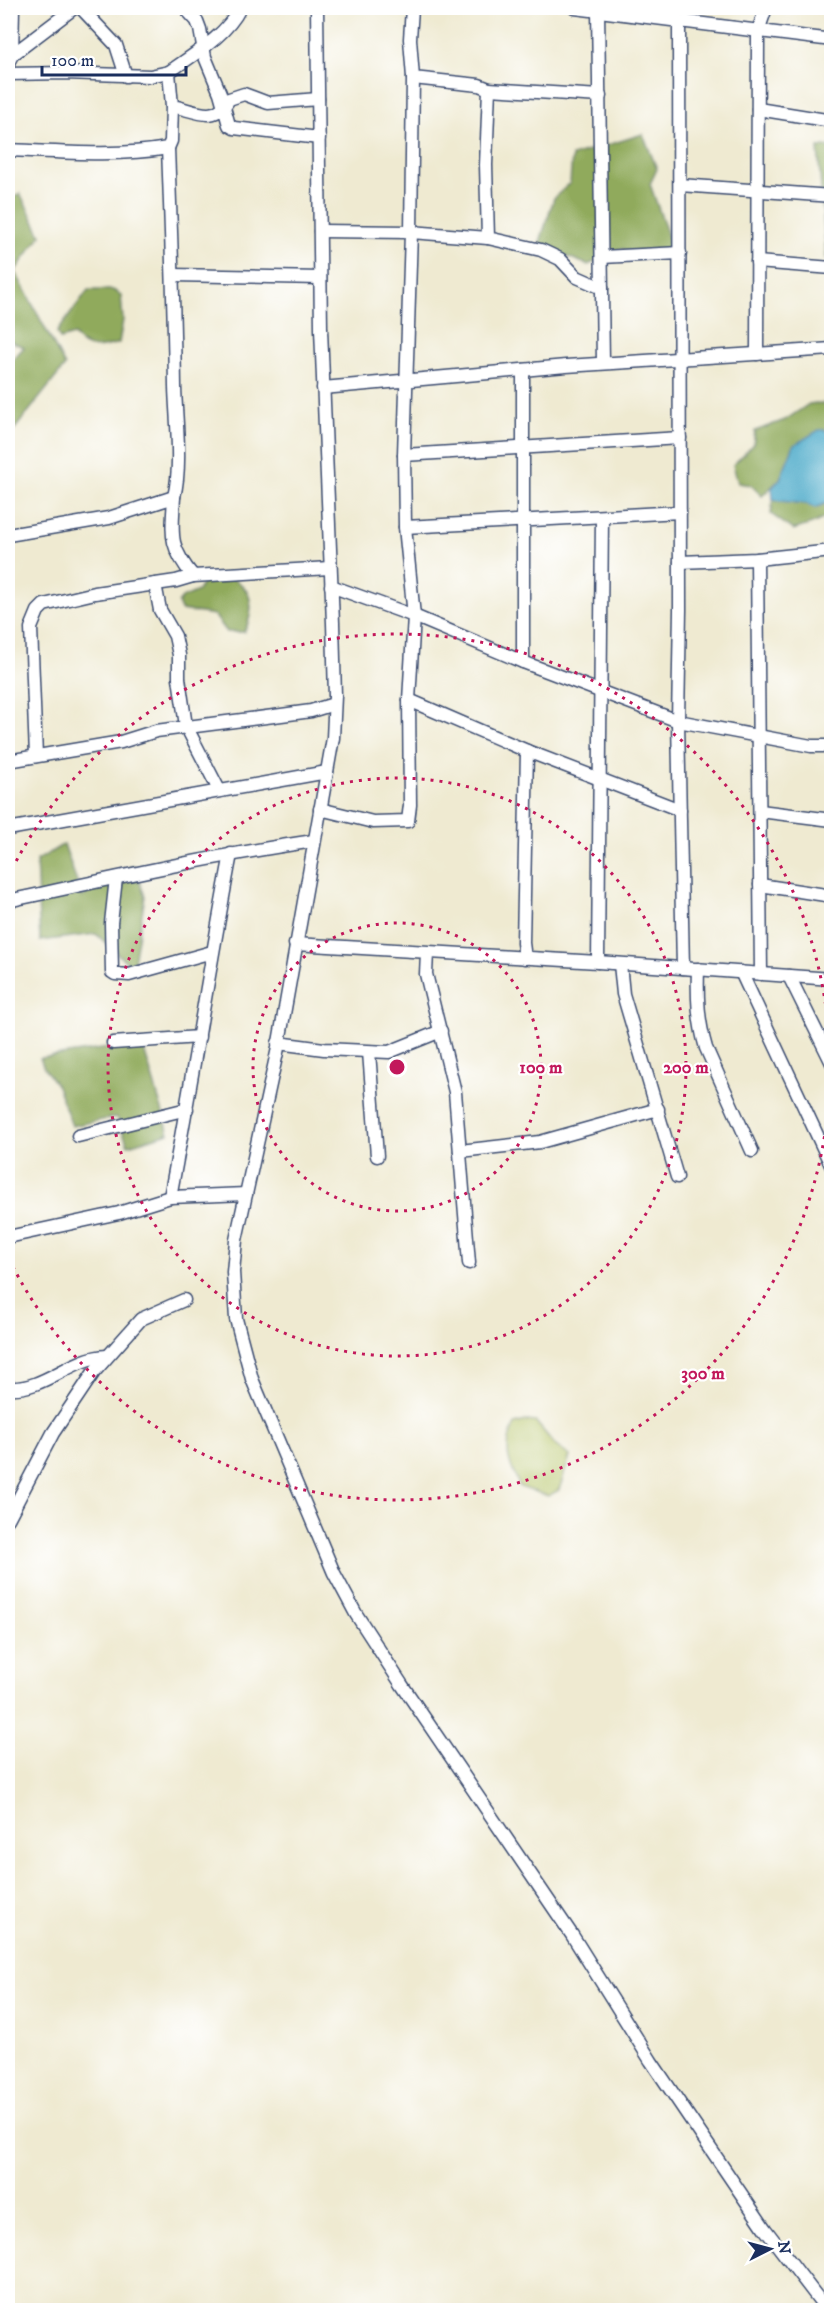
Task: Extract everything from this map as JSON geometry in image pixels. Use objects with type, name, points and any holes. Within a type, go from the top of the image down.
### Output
[{"type":"street","points":[[10,59],[13,8]]},
{"type":"street","points":[[10,59],[74,8]]},
{"type":"street","points":[[81,8],[116,45],[126,76]]},
{"type":"street","points":[[185,8],[197,21],[203,48],[231,127],[319,138]]},
{"type":"street","points":[[8,74],[66,73],[150,76],[169,72],[225,29],[240,8]]},
{"type":"street","points":[[317,8],[320,278],[331,586],[333,738],[278,1043],[236,1240],[234,1272],[236,1319],[241,1344],[256,1389],[334,1573],[356,1614],[572,1935],[658,2071],[765,2229],[827,2310]]},
{"type":"street","points":[[320,809],[386,824],[408,821],[410,805],[409,700],[414,616],[405,527],[404,455],[411,232],[413,78],[410,39],[412,8]]},
{"type":"street","points":[[576,8],[831,40]]},
{"type":"street","points":[[757,354],[758,31],[766,8]]},
{"type":"street","points":[[598,10],[603,363]]},
{"type":"street","points":[[679,20],[678,721],[683,968]]},
{"type":"street","points":[[169,72],[172,106],[171,141],[168,148],[178,418],[177,484],[172,537],[178,558],[192,576]]},
{"type":"street","points":[[413,78],[489,89],[600,96]]},
{"type":"street","points":[[488,238],[486,165],[489,89]]},
{"type":"street","points":[[172,106],[211,114],[225,108],[229,99],[244,94],[268,103],[318,99]]},
{"type":"street","points":[[758,109],[831,121]]},
{"type":"street","points":[[8,150],[89,154],[142,153],[168,148]]},
{"type":"street","points":[[680,185],[831,196]]},
{"type":"street","points":[[320,231],[411,232],[488,238],[541,250],[560,260],[578,277],[602,288]]},
{"type":"street","points":[[602,257],[680,253]]},
{"type":"street","points":[[757,262],[831,268]]},
{"type":"street","points":[[173,275],[320,278]]},
{"type":"street","points":[[323,388],[603,363],[831,349]]},
{"type":"street","points":[[523,370],[523,662]]},
{"type":"street","points":[[404,455],[680,438]]},
{"type":"street","points":[[8,535],[109,518],[174,497]]},
{"type":"street","points":[[405,527],[680,512]]},
{"type":"street","points":[[598,962],[602,517]]},
{"type":"street","points":[[680,562],[757,559],[831,551]]},
{"type":"street","points":[[757,559],[761,974]]},
{"type":"street","points":[[36,756],[31,628],[38,610],[44,605],[95,593],[192,576],[330,568]]},
{"type":"street","points":[[155,584],[160,610],[175,636],[186,726],[219,790]]},
{"type":"street","points":[[331,586],[414,616],[523,662],[678,721],[811,746],[831,746]]},
{"type":"street","points":[[409,700],[527,751],[680,810]]},
{"type":"street","points":[[8,761],[121,742],[156,731],[311,711],[334,704]]},
{"type":"street","points":[[525,958],[523,944],[527,751]]},
{"type":"street","points":[[8,829],[327,772]]},
{"type":"street","points":[[760,811],[831,820]]},
{"type":"street","points":[[8,901],[51,890],[231,854],[314,841]]},
{"type":"street","points":[[170,1197],[231,854]]},
{"type":"street","points":[[116,878],[110,948],[112,972],[129,975],[212,952]]},
{"type":"street","points":[[760,885],[831,896]]},
{"type":"street","points":[[295,944],[831,979]]},
{"type":"street","points":[[427,953],[426,974],[455,1092],[469,1263]]},
{"type":"street","points":[[620,964],[623,994],[677,1177]]},
{"type":"street","points":[[698,969],[698,1018],[702,1034],[752,1150]]},
{"type":"street","points":[[741,972],[831,1167]]},
{"type":"street","points":[[789,976],[831,1063]]},
{"type":"street","points":[[278,1043],[389,1052],[441,1031]]},
{"type":"street","points":[[113,1043],[199,1037]]},
{"type":"street","points":[[369,1052],[377,1156]]},
{"type":"street","points":[[78,1136],[187,1109]]},
{"type":"street","points":[[460,1151],[540,1142],[658,1109]]},
{"type":"street","points":[[8,1237],[118,1213],[170,1197],[246,1194]]},
{"type":"street","points":[[8,1519],[53,1433],[75,1398],[107,1356],[141,1319],[184,1300]]},
{"type":"street","points":[[8,1388],[30,1385],[85,1359],[107,1356]]},
{"type":"green space","points":[[643,134],[657,169],[650,184],[673,250],[643,255],[622,249],[588,265],[539,245],[554,198],[570,183],[572,156]]},
{"type":"green space","points":[[831,146],[831,258],[826,258],[818,148]]},
{"type":"green space","points":[[20,193],[41,235],[15,271],[65,366],[14,430],[8,434],[8,365],[24,347],[8,340],[8,201]]},
{"type":"green space","points":[[88,290],[113,290],[121,295],[123,320],[119,343],[94,348],[84,344],[74,335],[60,339],[57,332]]},
{"type":"green space","points":[[809,404],[830,404],[832,407],[831,435],[825,430],[794,445],[780,479],[762,496],[751,485],[738,483],[733,465],[753,445],[755,431],[785,420]]},
{"type":"green space","points":[[773,500],[807,504],[816,508],[831,501],[831,515],[793,530],[771,514]]},
{"type":"green space","points":[[229,577],[243,587],[250,600],[250,615],[244,632],[227,632],[214,615],[181,610],[178,603],[182,598],[198,591],[206,578]]},
{"type":"green space","points":[[64,844],[82,897],[133,865],[145,896],[133,968],[96,934],[40,941],[36,861]]},
{"type":"green space","points":[[142,1043],[169,1133],[128,1145],[117,1117],[72,1126],[57,1086],[40,1058]]},
{"type":"green space","points":[[526,1421],[536,1422],[556,1446],[570,1456],[559,1490],[548,1496],[520,1487],[510,1463],[508,1448],[511,1433],[515,1424]]},
{"type":"water","points":[[819,430],[825,430],[831,435],[831,501],[815,508],[807,504],[773,500],[772,488],[780,479],[794,445]]}]
